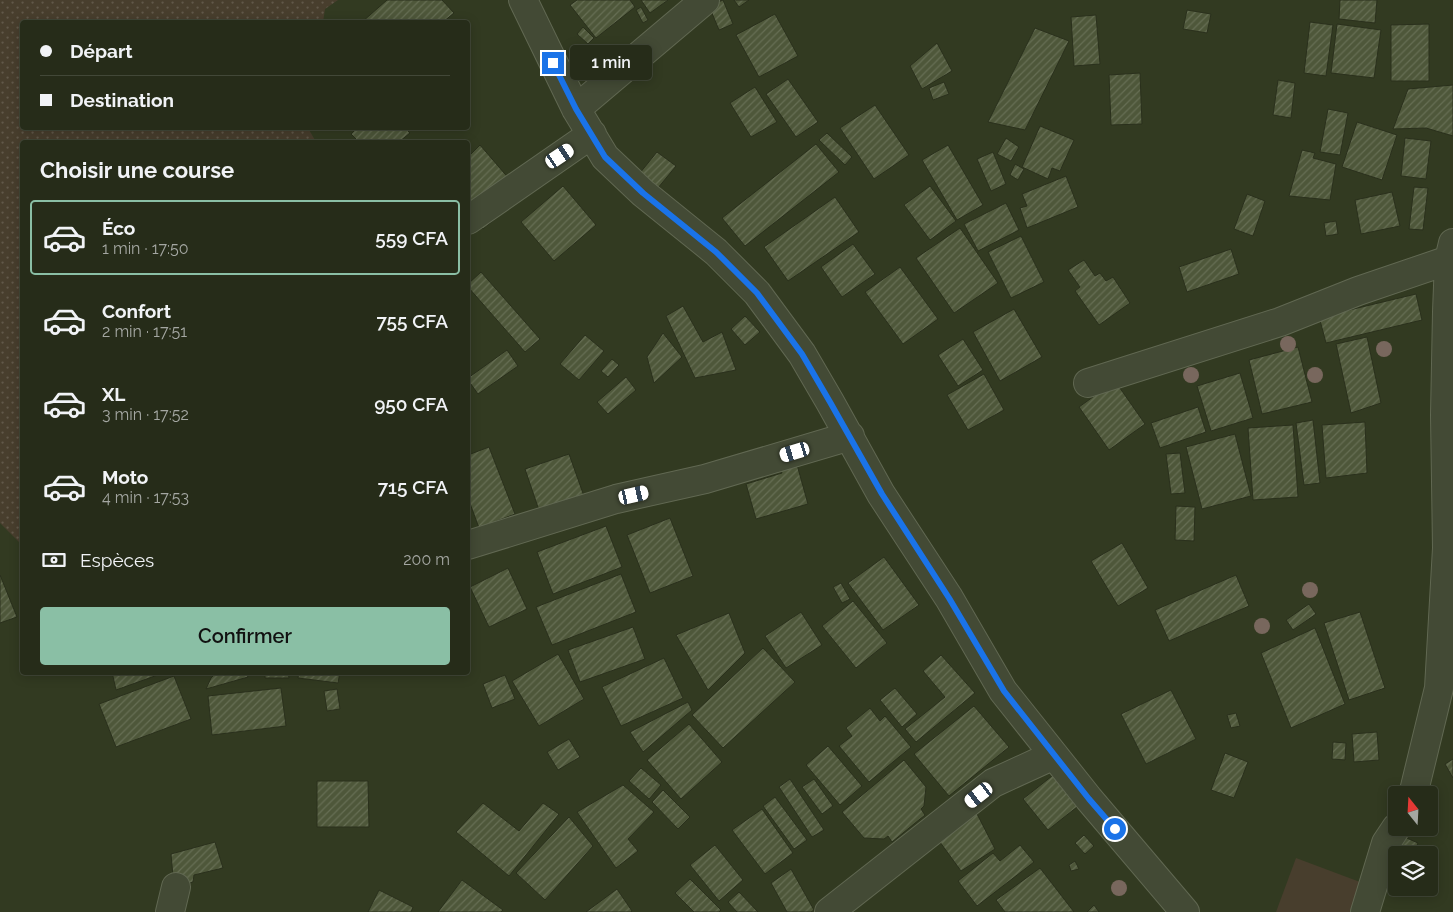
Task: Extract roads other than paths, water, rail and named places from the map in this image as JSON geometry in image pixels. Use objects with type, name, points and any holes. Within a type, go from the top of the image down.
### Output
[{"type":"street","points":[[523,0],[576,109],[605,157],[643,193],[716,252],[757,293],[802,354],[882,494],[949,598],[1004,691],[1089,799],[1185,912]]},
{"type":"street","points":[[576,109],[705,0]]},
{"type":"street","points":[[470,219],[592,134]]},
{"type":"street","points":[[1088,383],[1280,322],[1451,252],[1447,548],[1440,688],[1415,786]]},
{"type":"street","points":[[470,545],[616,499],[705,479],[850,436]]},
{"type":"street","points":[[830,912],[994,783],[1054,755]]},
{"type":"street","points":[[1365,912],[1386,843],[1391,836]]}]
